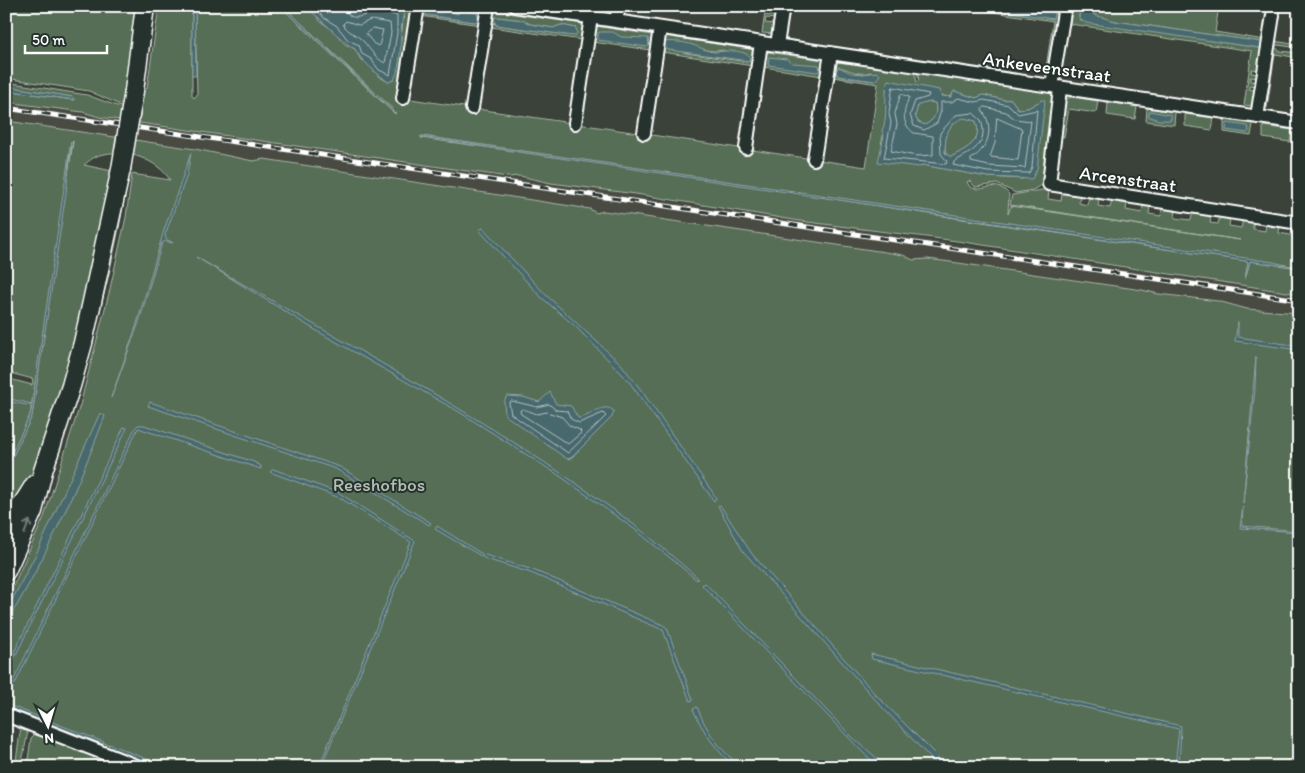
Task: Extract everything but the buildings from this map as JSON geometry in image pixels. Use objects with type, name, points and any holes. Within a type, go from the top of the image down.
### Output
[{"type":"main road","points":[[6,571],[33,511],[43,470],[61,421],[83,343],[121,169],[145,6]]},
{"type":"main road","points":[[6,530],[43,470]]},
{"type":"street","points":[[404,98],[418,6]]},
{"type":"street","points":[[472,108],[488,6]]},
{"type":"street","name":"Ankeveenstraat","points":[[515,6],[1299,123]]},
{"type":"street","points":[[616,21],[619,6]]},
{"type":"street","points":[[777,45],[783,6]]},
{"type":"street","points":[[1056,87],[1065,6]]},
{"type":"street","points":[[1257,117],[1273,16]]},
{"type":"street","points":[[575,123],[591,18]]},
{"type":"street","points":[[644,133],[660,28]]},
{"type":"street","points":[[746,148],[762,43]]},
{"type":"street","points":[[814,159],[831,53]]},
{"type":"street","name":"Arcenstraat","points":[[1056,87],[1049,184],[1299,223]]},
{"type":"street","points":[[6,716],[139,767]]},
{"type":"shaded area","points":[[6,102],[83,112],[99,117],[240,136],[282,144],[520,176],[551,183],[636,194],[648,198],[800,221],[861,227],[873,231],[990,249],[1280,290],[1299,294],[1299,313],[1247,309],[1218,301],[1159,294],[958,263],[926,259],[913,260],[903,255],[885,252],[604,211],[596,213],[590,209],[395,178],[264,159],[253,161],[195,149],[6,121]]},
{"type":"green space","points":[[6,6],[138,6],[130,78],[124,103],[153,6],[142,91],[147,88],[159,6],[192,6],[192,95],[194,98],[197,95],[195,6],[280,6],[395,114],[396,112],[283,6],[304,6],[314,12],[320,21],[333,30],[345,44],[355,49],[361,60],[368,62],[376,74],[386,81],[397,72],[404,13],[393,9],[370,8],[357,13],[347,6],[414,6],[397,97],[866,167],[878,84],[833,77],[836,62],[914,71],[917,82],[919,81],[917,71],[1051,92],[1055,99],[1041,185],[1033,190],[1016,193],[997,184],[975,187],[970,181],[967,182],[970,187],[980,189],[999,187],[1004,189],[1009,194],[1008,214],[1011,206],[1240,240],[1010,205],[1012,195],[1042,190],[1049,191],[1048,199],[1061,201],[1062,193],[1080,195],[1079,203],[1087,205],[1089,197],[1099,198],[1098,206],[1110,208],[1112,200],[1127,202],[1126,210],[1142,213],[1143,205],[1150,206],[1149,214],[1161,216],[1162,207],[1176,209],[1175,218],[1191,220],[1193,212],[1211,215],[1210,223],[1218,224],[1220,216],[1230,218],[1229,226],[1241,228],[1243,219],[1253,221],[1253,229],[1265,231],[1266,223],[1280,225],[1279,233],[1296,236],[1299,228],[1299,267],[422,136],[421,138],[655,171],[1246,261],[1248,262],[1245,279],[1250,261],[1299,268],[1299,294],[957,241],[800,221],[636,194],[551,183],[520,176],[508,177],[6,102],[6,90],[73,100],[72,97],[6,86],[6,82],[87,95],[122,107],[123,103],[118,104],[89,91],[6,78]],"holes":[[[839,67],[858,73],[871,72],[875,81],[838,76]],[[886,88],[951,97],[954,91],[976,98],[983,95],[1005,100],[1011,99],[1018,109],[1028,108],[1042,100],[1023,179],[988,177],[922,165],[881,143],[886,115]]]},
{"type":"green space","points":[[422,6],[426,6],[426,15],[475,22],[477,21],[477,13],[463,10],[457,14],[437,6],[481,9],[480,25],[420,16]]},
{"type":"green space","points":[[766,6],[777,8],[777,12],[767,10],[766,15],[776,16],[776,19],[766,18],[765,23],[775,24],[772,34],[762,33]]},
{"type":"green space","points":[[953,6],[976,6],[1048,18],[1055,14],[1056,6],[1060,6],[1048,76],[1045,75],[1053,21]]},
{"type":"green space","points":[[1073,6],[1080,6],[1079,17],[1213,41],[1260,48],[1263,45],[1262,42],[1115,21],[1096,16],[1091,6],[1219,6],[1215,32],[1265,40],[1260,70],[1252,69],[1251,73],[1259,74],[1259,78],[1250,77],[1250,81],[1258,82],[1258,86],[1250,85],[1249,89],[1257,91],[1253,106],[1244,105],[1252,51],[1070,24]]},
{"type":"green space","points":[[494,11],[583,24],[582,40],[491,27]],"holes":[[[497,17],[523,20],[530,24],[553,28],[561,25],[576,28],[566,35],[496,25],[494,23]]]},
{"type":"green space","points":[[596,26],[652,35],[651,50],[592,42]]},
{"type":"green space","points":[[665,36],[755,50],[753,66],[662,52]],"holes":[[[665,42],[673,42],[710,51],[723,50],[747,62],[686,53]]]},
{"type":"green space","points":[[1274,41],[1299,45],[1299,48],[1278,45],[1275,47],[1280,51],[1299,53],[1299,58],[1275,54],[1267,108],[1265,107]]},
{"type":"green space","points":[[767,52],[823,60],[822,76],[764,67]]},
{"type":"green space","points":[[1068,98],[1098,101],[1096,113],[1069,109],[1064,137],[1060,136],[1065,102]]},
{"type":"green space","points":[[1108,102],[1137,107],[1135,119],[1107,115]]},
{"type":"green space","points":[[935,103],[936,113],[933,119],[925,125],[918,122],[915,116],[918,104]]},
{"type":"green space","points":[[1147,108],[1175,112],[1174,125],[1146,121]]},
{"type":"green space","points":[[1185,114],[1214,118],[1212,130],[1185,126]]},
{"type":"green space","points":[[964,117],[976,121],[977,134],[972,144],[951,157],[945,153],[945,141],[948,131],[953,123]]},
{"type":"green space","points":[[1224,120],[1253,124],[1251,136],[1224,132]]},
{"type":"green space","name":"Reeshofbos","points":[[7,121],[195,149],[253,161],[264,159],[590,209],[596,213],[604,211],[885,252],[903,255],[913,260],[928,259],[958,263],[1159,294],[1218,301],[1247,309],[1299,313],[1299,767],[166,767],[6,705],[6,602],[44,517],[80,405],[109,293],[126,217],[132,174],[170,180],[165,173],[150,162],[122,153],[101,155],[84,165],[112,171],[76,345],[36,466],[6,523],[6,470],[32,416],[73,141],[30,415],[6,465],[6,378],[32,385],[33,379],[6,372]]},
{"type":"green space","points":[[1263,126],[1292,130],[1290,142],[1263,138]]},
{"type":"green space","points":[[129,170],[109,274],[74,404],[39,512],[6,591],[6,580],[19,556]]},
{"type":"green space","points":[[6,706],[158,767],[148,767],[6,710]]},
{"type":"green space","points":[[26,727],[28,731],[21,767],[15,767],[21,729],[25,731]]},
{"type":"green space","points":[[37,732],[126,767],[119,767],[99,759],[99,761],[114,767],[27,767],[31,738]]},
{"type":"water","points":[[192,6],[195,6],[196,76],[192,76]]},
{"type":"water","points":[[280,6],[283,6],[396,114]]},
{"type":"water","points":[[304,6],[347,6],[357,13],[370,8],[401,10],[404,12],[399,64],[394,80],[388,82],[379,75],[355,49]]},
{"type":"water","points":[[426,6],[443,7],[457,14],[463,10],[477,13],[479,20],[475,22],[426,15],[424,12]]},
{"type":"water","points":[[976,6],[1015,6],[1045,11],[1046,6],[1056,6],[1053,19]]},
{"type":"water","points":[[1080,6],[1091,6],[1094,15],[1115,21],[1262,42],[1263,45],[1260,48],[1086,23],[1079,19]]},
{"type":"water","points":[[497,17],[523,20],[530,24],[553,28],[561,25],[576,28],[577,33],[575,36],[496,25],[494,19]]},
{"type":"water","points":[[613,32],[621,37],[648,38],[649,45],[647,47],[598,40],[598,33]]},
{"type":"water","points":[[665,42],[686,43],[713,52],[737,51],[750,56],[749,61],[669,50],[665,48]]},
{"type":"water","points":[[769,57],[787,59],[792,63],[819,65],[820,70],[817,72],[768,65]]},
{"type":"water","points":[[839,67],[851,73],[877,72],[880,75],[875,81],[838,76],[836,71]]},
{"type":"water","points":[[888,80],[939,90],[941,96],[951,97],[954,91],[976,98],[983,95],[1005,100],[1011,99],[1018,109],[1028,108],[1045,100],[1037,169],[1032,179],[988,177],[922,165],[920,167],[878,162],[884,136],[882,131],[885,119]],"holes":[[[930,102],[935,103],[936,113],[933,119],[925,125],[918,122],[915,116],[918,105]],[[964,118],[976,121],[977,134],[972,144],[951,157],[945,153],[948,131],[954,123]]]},
{"type":"water","points":[[6,86],[72,97],[75,100],[6,90]]},
{"type":"water","points":[[1150,111],[1171,115],[1171,120],[1159,120],[1148,116]]},
{"type":"water","points":[[1227,123],[1248,126],[1249,131],[1247,133],[1226,130]]},
{"type":"water","points":[[420,137],[1273,262],[1299,268],[1250,261],[1245,279],[1248,262],[1246,261]]},
{"type":"water","points":[[71,141],[66,193],[32,416],[6,470],[6,465],[30,415],[32,406],[6,401],[6,398],[32,404]]},
{"type":"water","points":[[191,153],[187,175],[165,235],[166,239],[173,243],[165,241],[162,243],[139,322],[111,398],[136,327],[164,230]]},
{"type":"water","points":[[483,228],[545,294],[621,364],[711,490],[716,498],[714,501],[628,380],[575,326],[541,297],[479,230]]},
{"type":"water","points":[[196,257],[414,382],[521,447],[635,525],[698,578],[697,580],[637,531],[560,476],[461,413],[317,331]]},
{"type":"water","points":[[1238,322],[1238,337],[1299,346],[1299,350],[1235,341]]},
{"type":"water","points":[[1256,357],[1255,389],[1243,503]]},
{"type":"water","points":[[550,392],[556,404],[571,406],[578,418],[605,408],[610,408],[614,411],[612,417],[571,458],[567,459],[505,415],[504,401],[507,396],[523,397],[539,402]]},
{"type":"water","points":[[150,402],[340,467],[431,523],[429,525],[336,469],[148,406]]},
{"type":"water","points":[[100,413],[105,416],[75,489],[41,561],[12,612],[9,606],[38,550]]},
{"type":"water","points":[[138,425],[144,425],[254,462],[261,466],[261,469],[138,428],[15,684],[12,684],[135,428]]},
{"type":"water","points":[[124,427],[127,428],[6,675],[6,669]]},
{"type":"water","points":[[273,469],[339,493],[415,541],[321,767],[319,767],[411,542],[340,498],[270,472]]},
{"type":"water","points":[[720,505],[752,554],[875,694],[936,755],[944,767],[939,767],[882,707],[743,551],[718,506]]},
{"type":"water","points":[[1243,507],[1242,526],[1299,532],[1240,528]]},
{"type":"water","points":[[437,526],[482,554],[533,570],[663,625],[667,628],[693,700],[690,701],[663,630],[531,573],[486,559],[435,529]]},
{"type":"water","points":[[705,583],[850,735],[887,767],[871,760],[861,751],[702,585]]},
{"type":"water","points":[[871,654],[1181,726],[1179,767],[1175,767],[1179,729],[872,659]]},
{"type":"water","points":[[6,704],[104,742],[103,744],[10,708]]},
{"type":"water","points":[[697,707],[715,740],[727,755],[742,767],[735,767],[711,740],[693,709]]},
{"type":"water","points":[[109,744],[166,767],[158,767],[108,747]]},
{"type":"railway","points":[[6,108],[1299,300]]}]
